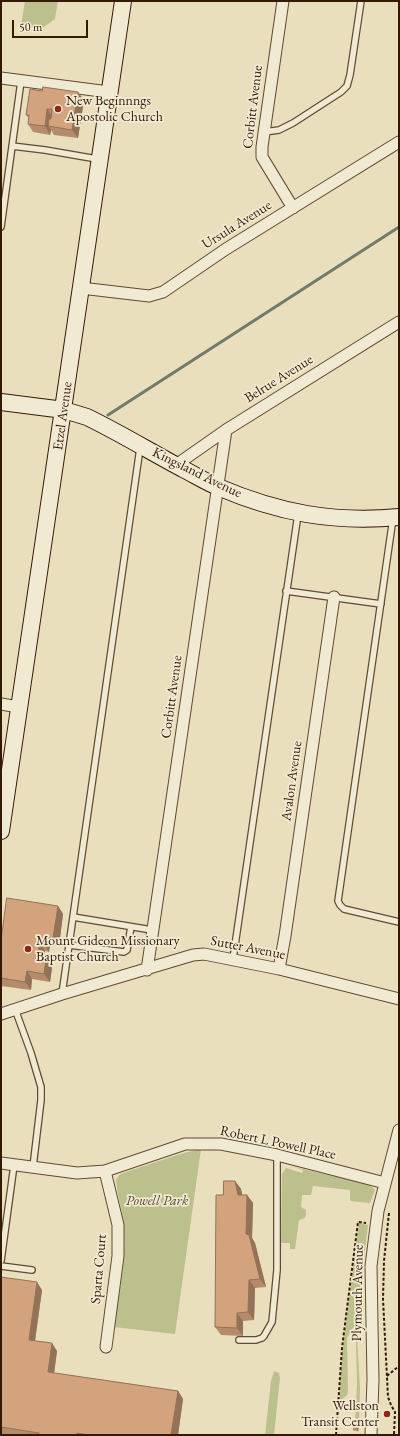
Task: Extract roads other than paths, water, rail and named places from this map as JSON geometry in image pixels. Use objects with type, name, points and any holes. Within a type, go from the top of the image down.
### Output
[{"type":"street","name":"Etzel Avenue","points":[[1,831],[123,1]]},
{"type":"street","name":"Corbitt Avenue","points":[[283,1],[264,132],[262,157],[293,208]]},
{"type":"street","points":[[1,78],[109,92]]},
{"type":"street","name":"Ursula Avenue","points":[[81,288],[149,296],[163,292],[226,249],[399,142]]},
{"type":"street","name":"Belrue Avenue","points":[[176,465],[226,430],[399,322]]},
{"type":"street","name":"Kingsland Avenue","points":[[1,402],[64,410],[87,417],[218,487],[267,505],[298,513],[333,518],[371,520],[396,518]]},
{"type":"street","name":"Corbitt Avenue","points":[[147,970],[226,430]]},
{"type":"street","name":"Avalon Avenue","points":[[279,969],[334,597]]},
{"type":"street","points":[[1,704],[19,707]]},
{"type":"street","name":"Sutter Avenue","points":[[1,1014],[62,994],[199,954],[214,955],[279,969],[399,999]]},
{"type":"street","name":"Plymouth Avenue","points":[[371,1435],[373,1380],[371,1266],[374,1237],[385,1183],[399,1130]]},
{"type":"street","name":"Robert L Powell Place","points":[[1,1163],[77,1173],[105,1172],[185,1144],[220,1144],[277,1155],[385,1183]]},
{"type":"street","name":"Sparta Court","points":[[105,1172],[118,1225],[118,1256],[106,1347]]},
{"type":"lane","points":[[264,132],[279,130],[293,123],[341,92],[347,86],[361,1]]},
{"type":"lane","points":[[1,227],[21,81]]},
{"type":"lane","points":[[12,146],[45,150],[100,160]]},
{"type":"lane","points":[[62,994],[141,446]]},
{"type":"lane","points":[[233,959],[298,513]]},
{"type":"lane","points":[[396,518],[381,604],[338,901],[344,909],[399,922]]},
{"type":"lane","points":[[286,590],[381,604]]},
{"type":"lane","points":[[73,917],[152,930]]},
{"type":"lane","points":[[69,945],[124,952],[127,950],[131,927]]},
{"type":"lane","points":[[15,1009],[31,1053],[42,1092],[33,1167]]},
{"type":"lane","points":[[239,1340],[256,1340],[262,1338],[272,1322],[277,1270],[277,1155]]},
{"type":"lane","points":[[1,1261],[3,1237],[14,1165]]},
{"type":"lane","points":[[1,1266],[32,1270]]},
{"type":"waterway","points":[[108,415],[399,227]]},
{"type":"place","name":"New Beginnngs Apostolic Church","points":[[58,109]]},
{"type":"place","name":"Mount Gideon Missionary Baptist Church","points":[[28,949]]},
{"type":"place","name":"Wellston Transit Center","points":[[387,1414]]},
{"type":"park label","name":"Powell Park","points":[[157,1201]]}]
